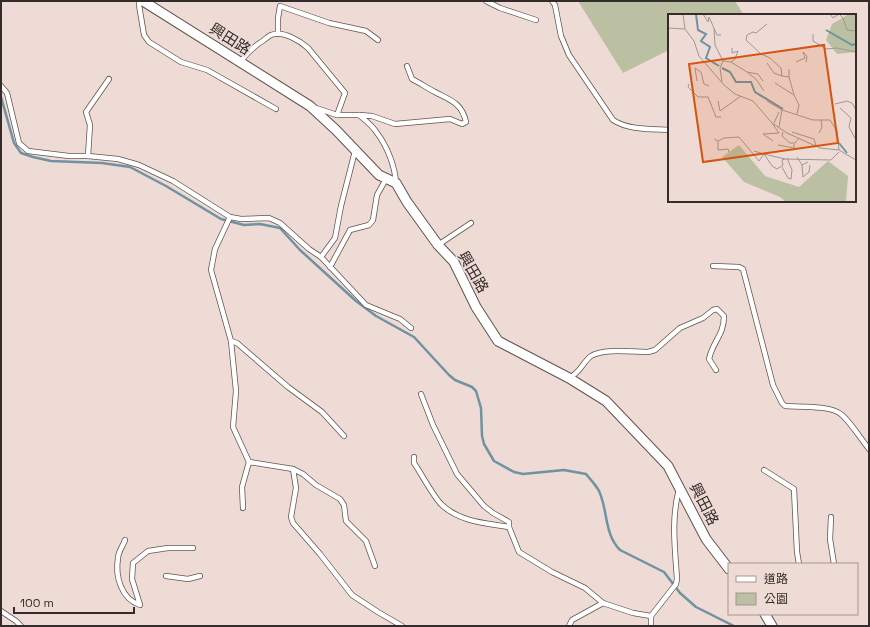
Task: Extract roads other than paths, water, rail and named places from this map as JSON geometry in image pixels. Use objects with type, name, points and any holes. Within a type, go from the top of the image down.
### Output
[{"type":"street","name":"興田路","points":[[143,1],[310,106],[336,130],[379,175],[396,183],[407,202],[438,245],[454,262],[476,307],[498,341],[569,378],[606,401],[668,466],[706,539],[728,567]]},
{"type":"street","points":[[766,615],[772,626]]},
{"type":"lane","points":[[139,1],[144,35],[149,42],[181,62],[207,70],[276,109]]},
{"type":"lane","points":[[486,1],[500,8],[536,20]]},
{"type":"lane","points":[[552,1],[555,5],[561,36],[569,54],[613,120],[630,127],[668,130]]},
{"type":"lane","points":[[278,34],[280,6],[329,23],[366,31],[378,40]]},
{"type":"lane","points":[[241,62],[245,55],[271,35],[278,34],[288,36],[302,43],[308,48],[345,93],[337,115]]},
{"type":"lane","points":[[310,106],[337,115],[372,116],[396,124],[450,119],[462,124],[466,122],[464,114],[460,108],[451,100],[412,79],[408,66]]},
{"type":"lane","points":[[88,156],[90,125],[86,112],[109,79]]},
{"type":"lane","points":[[1,86],[7,93],[19,143],[28,151],[69,156],[118,159],[138,165],[173,181],[230,217],[241,219],[269,218],[280,223],[309,249],[321,257],[366,304],[400,319],[411,328]]},
{"type":"lane","points":[[359,115],[377,132],[386,147],[396,183]]},
{"type":"lane","points":[[321,257],[335,238],[341,206],[355,150]]},
{"type":"lane","points":[[330,267],[350,230],[369,225],[373,220],[377,195],[386,179]]},
{"type":"lane","points":[[230,217],[215,249],[212,270],[231,341],[236,391],[233,428],[249,462],[242,487],[243,508]]},
{"type":"lane","points":[[438,245],[471,223]]},
{"type":"lane","points":[[713,266],[739,267],[743,269],[772,385],[782,403],[785,406],[826,409],[842,414],[869,449]]},
{"type":"lane","points":[[569,378],[576,375],[592,356],[605,352],[648,352],[655,350],[680,328],[703,318],[713,310],[718,309],[724,316],[724,324],[722,332],[711,348],[709,359],[716,370]]},
{"type":"lane","points":[[231,341],[237,343],[288,387],[322,412],[344,436]]},
{"type":"lane","points":[[421,394],[433,425],[457,474],[484,506],[492,513],[510,522],[509,527],[519,552],[552,572],[585,588],[603,603],[633,613],[651,616]]},
{"type":"lane","points":[[414,457],[414,463],[440,504],[446,509],[463,518],[509,527]]},
{"type":"lane","points":[[249,462],[293,469],[303,474],[316,486],[340,499],[344,505],[346,521],[366,541],[375,566]]},
{"type":"lane","points":[[293,469],[296,488],[291,517],[292,523],[320,554],[352,595],[402,626]]},
{"type":"lane","points":[[764,470],[794,489],[799,563]]},
{"type":"lane","points":[[651,626],[651,616],[676,584],[674,532],[675,506],[680,487]]},
{"type":"lane","points":[[832,517],[830,539],[834,563]]},
{"type":"lane","points":[[126,540],[118,556],[117,575],[122,591],[132,603],[140,605],[132,580],[133,563],[148,551],[168,548],[193,548]]},
{"type":"lane","points":[[166,576],[188,579],[200,576]]},
{"type":"lane","points":[[569,626],[572,620],[603,603]]},
{"type":"lane","points":[[1,611],[21,626]]},
{"type":"waterway","points":[[1,97],[14,143],[21,153],[51,161],[102,163],[130,167],[166,186],[221,219],[244,225],[260,224],[280,228],[300,250],[356,301],[376,316],[414,337],[449,375],[455,380],[472,387],[476,391],[481,408],[482,436],[484,444],[494,461],[514,472],[523,474],[564,470],[586,474],[599,491],[611,537],[620,550],[664,572],[680,593],[696,607],[734,626]]}]
